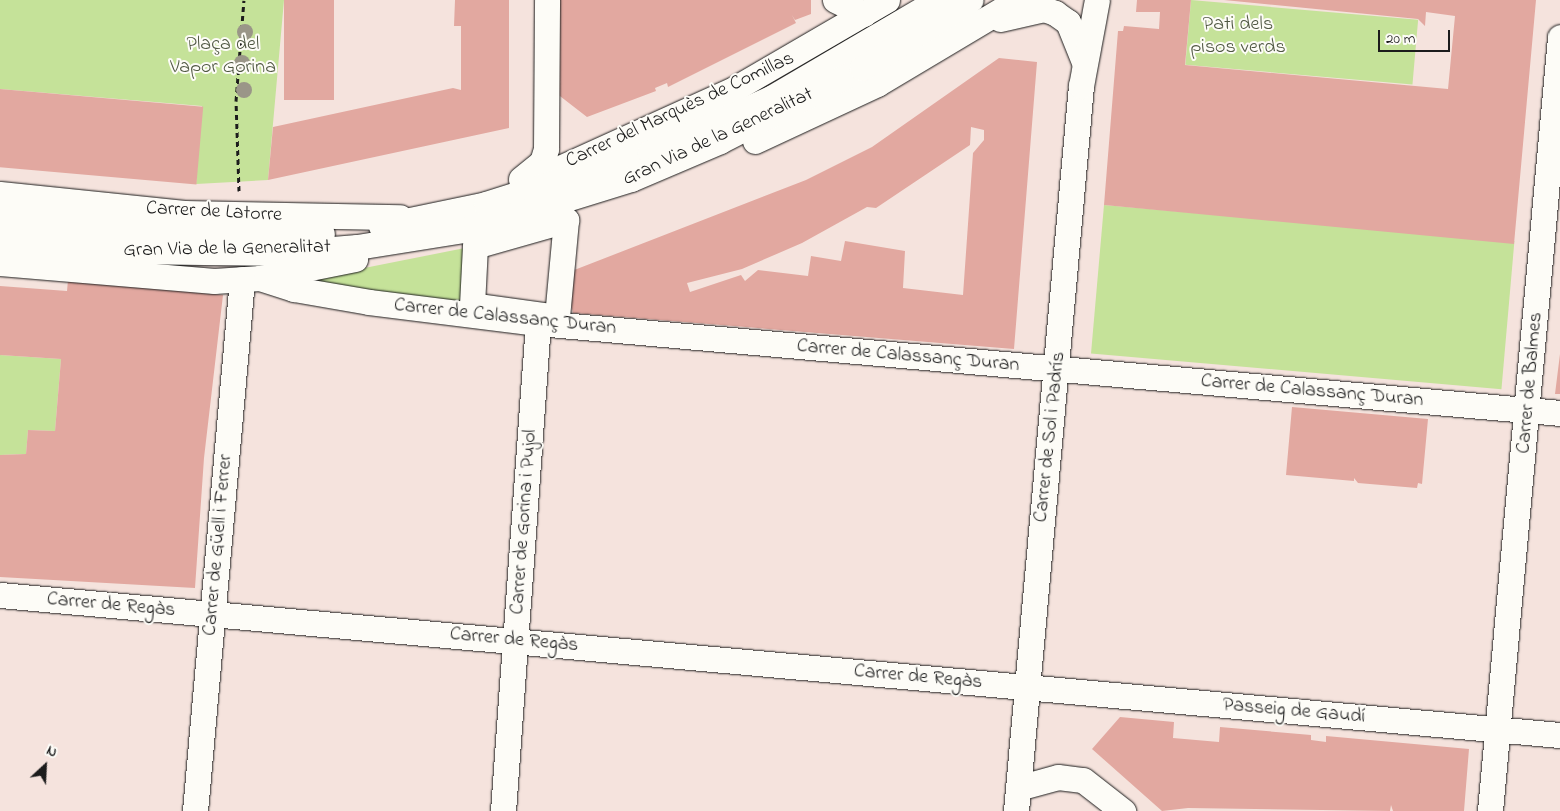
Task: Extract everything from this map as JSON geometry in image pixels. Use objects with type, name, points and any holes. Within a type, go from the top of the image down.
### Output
[{"type":"street","points":[[496,200],[542,162],[546,149],[547,0]]},
{"type":"street","points":[[835,0],[864,14]]},
{"type":"street","name":"Carrer del Marquès de Comillas","points":[[496,200],[582,155],[634,136],[734,89],[887,0]]},
{"type":"street","name":"Gran Via de la Generalitat","points":[[0,218],[309,236],[430,216],[587,175],[710,125],[810,76],[938,0]]},
{"type":"street","name":"Gran Via de la Generalitat","points":[[0,240],[122,251],[285,253],[357,247],[469,228],[631,179],[720,141],[862,68],[971,0]]},
{"type":"street","points":[[572,198],[684,172],[877,84],[974,29],[1018,0]]},
{"type":"street","name":"Carrer de Sol i Padrís","points":[[1017,800],[1052,388],[1056,368],[1084,62],[1097,0]]},
{"type":"street","name":"Carrer de Sol i Padrís","points":[[974,29],[1044,9],[1068,22],[1084,62]]},
{"type":"street","name":"Carrer de Balmes","points":[[1490,811],[1528,410],[1560,37]]},
{"type":"street","name":"Carrer de Latorre","points":[[0,194],[184,213],[430,216]]},
{"type":"street","name":"Carrer de Gorina i Pujol","points":[[503,811],[516,640],[547,320],[566,220],[475,246],[472,305],[547,320]]},
{"type":"street","points":[[0,264],[214,281],[251,279],[320,268],[469,228]]},
{"type":"street","name":"Carrer de Calassanç Duran","points":[[251,279],[294,289],[369,302],[1056,368],[1560,413]]},
{"type":"street","name":"Carrer de Güell i Ferrer","points":[[195,811],[212,613],[251,279]]},
{"type":"street","name":"Carrer de Regàs","points":[[0,595],[1028,687]]},
{"type":"street","name":"Passeig de Gaudí","points":[[1028,687],[1560,735]]},
{"type":"street","points":[[1017,800],[1058,777],[1084,780],[1123,811]]},
{"type":"path","points":[[239,192],[236,101],[244,0]]},
{"type":"green space","name":"Plaça del Vapor Gorina","points":[[0,0],[284,0],[268,180],[196,184],[202,106],[0,89]]},
{"type":"green space","name":"Pati dels pisos verds","points":[[1191,0],[1418,20],[1412,85],[1185,65]]},
{"type":"green space","points":[[1104,205],[1514,241],[1501,389],[1091,353]]},
{"type":"green space","points":[[475,246],[472,305],[318,286],[319,277]]},
{"type":"green space","points":[[0,355],[61,359],[55,431],[28,430],[26,454],[0,455]]},
{"type":"building","points":[[284,0],[334,0],[334,100],[284,100]]},
{"type":"building","points":[[455,0],[509,0],[509,128],[268,180],[273,127],[453,88],[461,90],[461,26],[454,26]]},
{"type":"building","points":[[558,0],[811,0],[811,14],[795,20],[792,15],[796,23],[668,87],[667,83],[655,88],[656,91],[587,117],[556,93]]},
{"type":"building","points":[[1137,0],[1191,0],[1185,65],[1448,89],[1455,16],[1426,12],[1425,26],[1418,19],[1224,0],[1536,0],[1514,244],[1104,205],[1118,31],[1123,31],[1124,26],[1159,29],[1160,12],[1136,12]]},
{"type":"building","points":[[999,58],[1037,62],[1014,349],[573,313],[564,274],[806,180],[872,147]],"holes":[[[971,127],[984,130],[984,140],[973,153],[963,295],[903,288],[905,251],[845,241],[841,261],[811,256],[808,276],[758,270],[745,281],[741,275],[690,292],[687,283],[742,269],[802,243],[867,207],[876,208],[970,145]]]},
{"type":"building","points":[[0,89],[203,107],[196,184],[0,167]]},
{"type":"building","points":[[68,280],[223,295],[204,458],[195,588],[0,577],[0,455],[26,454],[28,430],[55,431],[61,359],[0,355],[0,286],[67,291]]},
{"type":"building","points":[[1560,354],[1560,394],[1555,394]]},
{"type":"building","points":[[1292,407],[1428,419],[1422,484],[1418,483],[1417,488],[1358,483],[1354,478],[1354,481],[1286,475]]},
{"type":"building","points":[[1120,717],[1174,722],[1173,738],[1219,742],[1220,727],[1311,735],[1311,740],[1326,742],[1326,736],[1469,749],[1464,811],[1393,811],[1391,805],[1390,811],[1188,808],[1162,811],[1092,749]]}]
